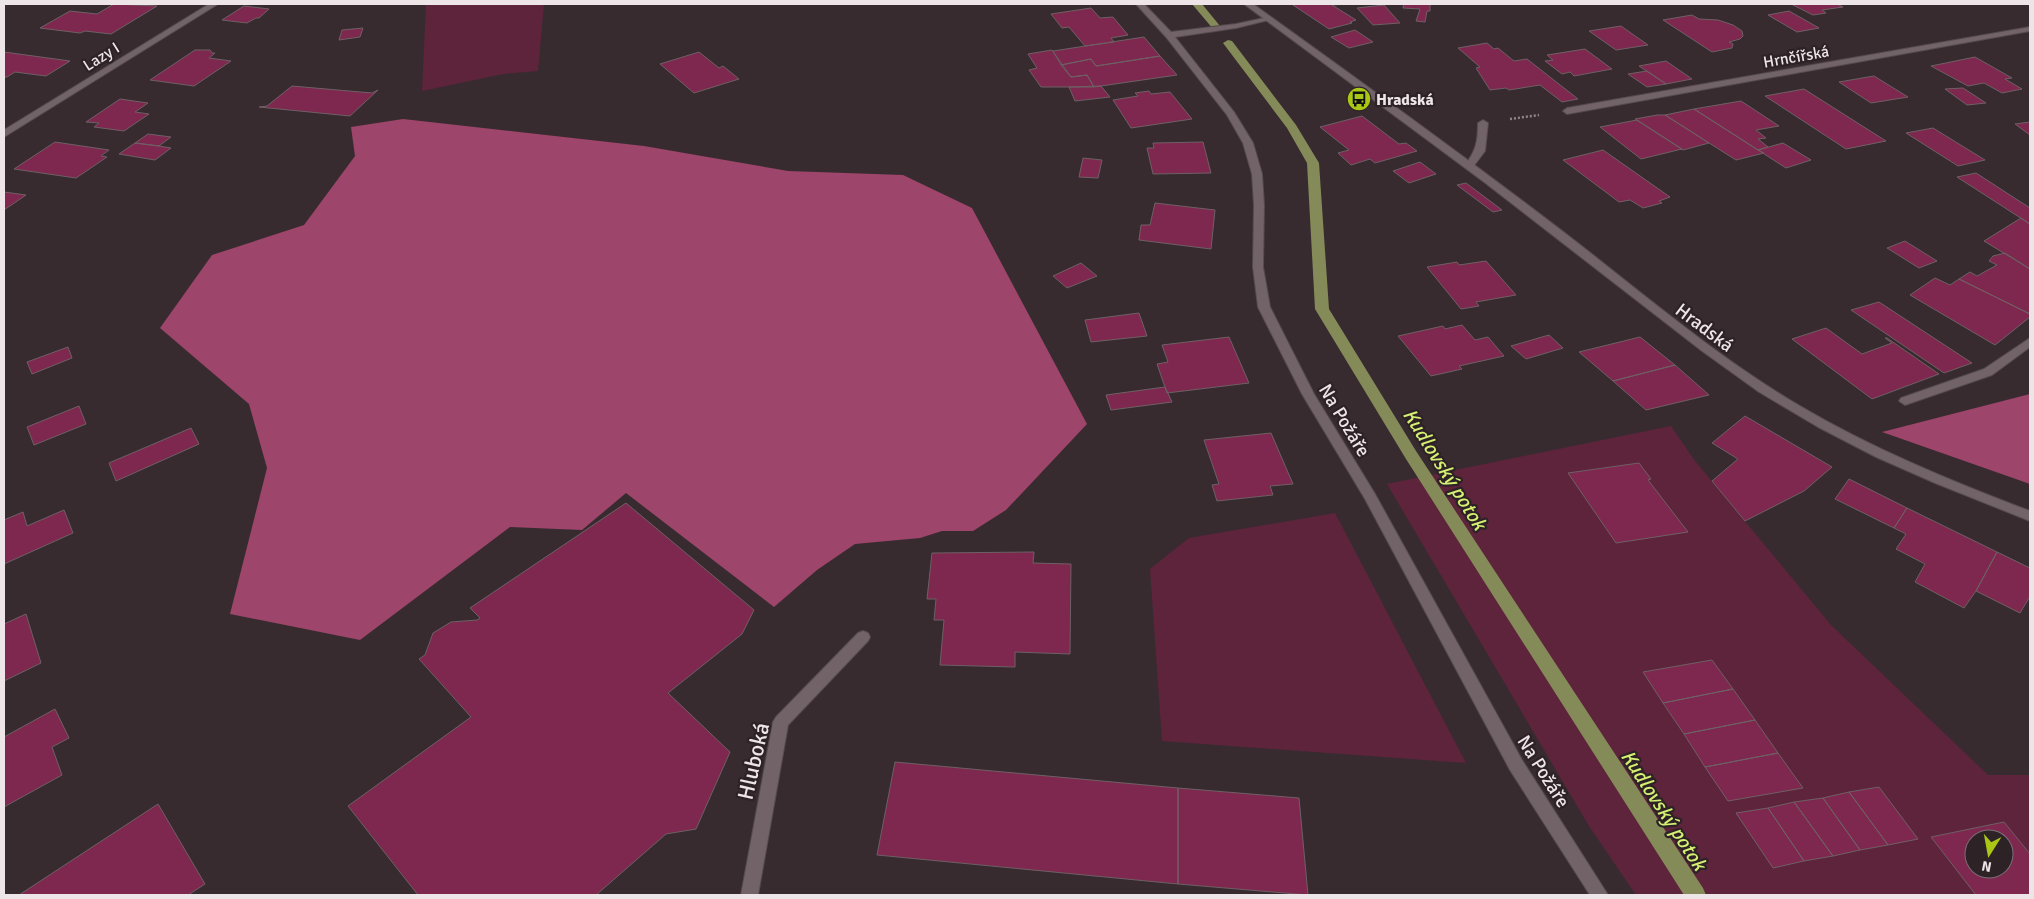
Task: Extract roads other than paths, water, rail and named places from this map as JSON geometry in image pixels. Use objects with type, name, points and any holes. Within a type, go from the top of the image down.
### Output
[{"type":"street","name":"Lazy I","points":[[4,134],[214,4]]},
{"type":"street","name":"Na Požáře","points":[[1140,4],[1169,36],[1231,114],[1248,143],[1257,174],[1259,205],[1258,267],[1264,306],[1308,394],[1370,497],[1516,765],[1600,895]]},
{"type":"street","name":"Hradská","points":[[1248,4],[1470,165],[1696,342],[1766,391],[1824,425],[1872,450],[1968,492],[2030,516]]},
{"type":"street","points":[[1169,36],[1269,19]]},
{"type":"street","name":"Hrnčířská","points":[[1567,112],[2030,29]]},
{"type":"street","points":[[1470,165],[1480,154],[1483,144],[1483,123]]},
{"type":"street","points":[[1905,401],[1988,372],[2030,342]]},
{"type":"street","name":"Hluboká","points":[[749,895],[781,722],[863,637]]},
{"type":"waterway","name":"Kudlovský potok","points":[[1197,4],[1217,28]]},
{"type":"waterway","name":"Kudlovský potok","points":[[1228,43],[1292,127],[1313,163],[1322,309],[1411,455],[1696,895]]},
{"type":"place","name":"Hradská","points":[[1359,99]]}]
